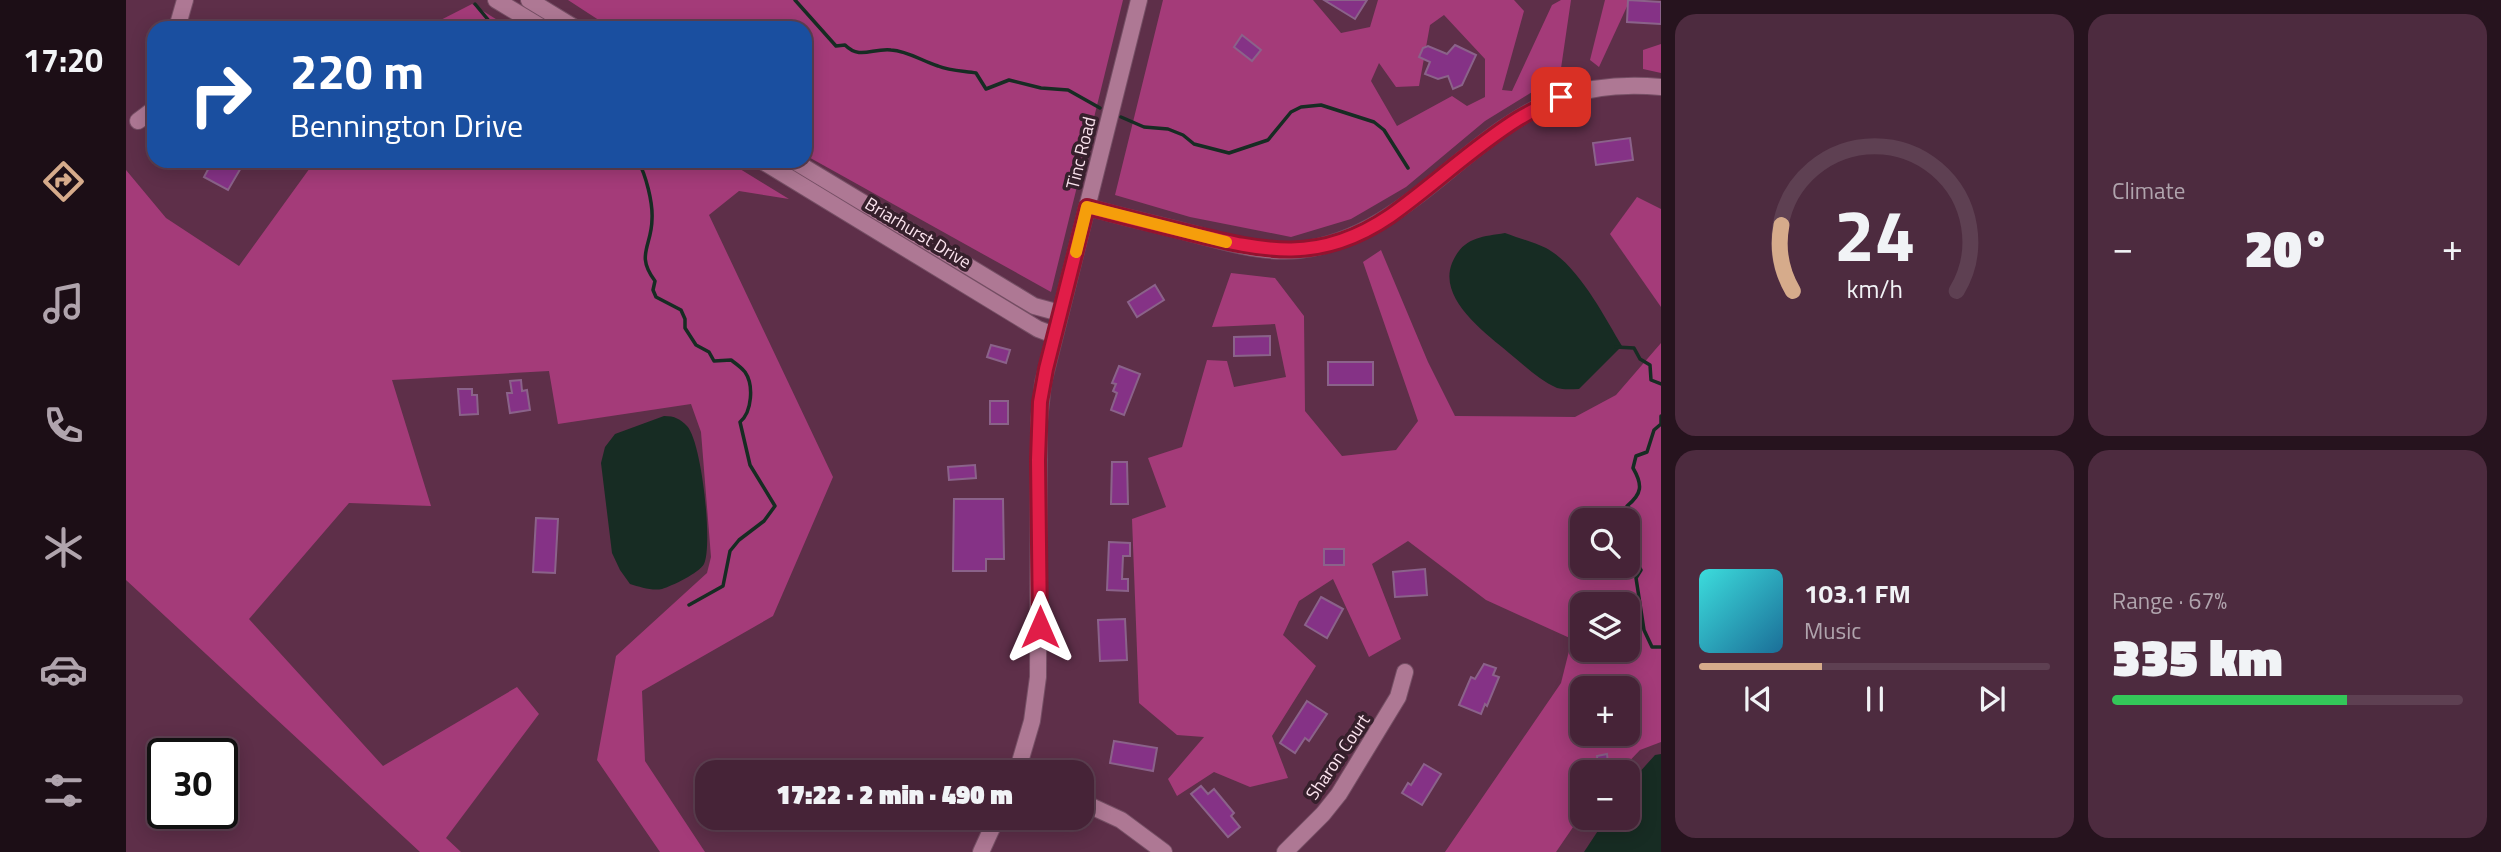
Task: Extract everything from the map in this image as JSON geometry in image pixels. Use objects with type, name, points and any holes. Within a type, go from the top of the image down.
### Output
[{"type":"street","points":[[179,21],[185,0]]},
{"type":"street","points":[[496,0],[531,21]]},
{"type":"street","points":[[528,0],[563,21]]},
{"type":"street","name":"Tinc Road","points":[[1020,760],[1032,720],[1038,677],[1039,421],[1043,383],[1139,0]]},
{"type":"street","points":[[1087,207],[1269,250],[1298,250],[1319,246],[1345,240],[1370,229],[1518,119],[1561,97],[1612,86],[1661,87]]},
{"type":"street","points":[[138,121],[147,114]]},
{"type":"street","name":"Briarhurst Drive","points":[[774,168],[1038,329],[1054,335]]},
{"type":"street","name":"Briarhurst Drive","points":[[806,168],[1034,306],[1060,313]]},
{"type":"street","name":"Sharon Court","points":[[1285,852],[1339,794],[1398,697],[1405,672]]},
{"type":"street","points":[[1094,808],[1121,820],[1164,852]]},
{"type":"street","points":[[981,852],[991,830]]},
{"type":"shaded area","points":[[568,0],[1123,0],[1051,292],[812,159],[812,21],[600,21]]},
{"type":"shaded area","points":[[1163,0],[1313,0],[1341,33],[1370,27],[1378,0],[1514,0],[1524,11],[1502,90],[1512,91],[1552,5],[1561,0],[1571,0],[1560,75],[1485,121],[1406,187],[1351,219],[1291,237],[1190,217],[1115,195]],"holes":[[[1444,15],[1485,59],[1485,97],[1467,106],[1452,96],[1397,126],[1371,81],[1379,63],[1396,87],[1419,86],[1430,25]]]},
{"type":"shaded area","points":[[1605,0],[1630,0],[1599,67],[1590,60]]},
{"type":"shaded area","points":[[472,4],[499,21],[439,21]]},
{"type":"shaded area","points":[[1661,44],[1661,73],[1643,69],[1643,50]]},
{"type":"shaded area","points":[[310,168],[738,168],[789,199],[739,191],[709,215],[833,477],[773,616],[642,691],[645,761],[705,852],[660,852],[597,760],[616,656],[707,573],[711,557],[701,432],[691,404],[558,424],[549,371],[392,380],[431,506],[349,503],[249,619],[383,766],[517,687],[539,714],[446,838],[461,852],[420,852],[126,580],[126,170],[166,218],[239,266]]},
{"type":"shaded area","points":[[1637,197],[1661,209],[1661,307],[1610,234]]},
{"type":"shaded area","points":[[1505,233],[1546,248],[1569,266],[1589,292],[1622,346],[1579,389],[1557,388],[1538,377],[1476,325],[1457,302],[1449,276],[1456,254],[1474,240]]},
{"type":"shaded area","points":[[1381,250],[1428,362],[1455,416],[1575,417],[1616,395],[1661,343],[1661,742],[1640,750],[1630,760],[1570,760],[1571,830],[1556,852],[1445,852],[1561,683],[1570,647],[1570,662],[1640,662],[1640,592],[1570,592],[1570,638],[1486,600],[1408,541],[1372,564],[1401,639],[1369,657],[1333,579],[1299,601],[1283,635],[1316,666],[1272,736],[1288,778],[1250,787],[1214,772],[1177,796],[1168,779],[1204,737],[1177,735],[1139,703],[1132,519],[1166,507],[1148,458],[1182,447],[1207,360],[1227,361],[1234,387],[1286,377],[1275,324],[1212,327],[1231,273],[1275,278],[1304,316],[1305,411],[1342,456],[1396,450],[1418,421],[1363,262]]},
{"type":"shaded area","points":[[664,416],[680,420],[692,436],[701,472],[707,537],[704,564],[697,571],[672,585],[654,589],[630,584],[612,553],[601,463],[605,447],[615,434]]},
{"type":"shaded area","points":[[1661,754],[1661,852],[1584,852],[1598,830],[1640,830],[1640,772],[1655,755]]},
{"type":"building","points":[[1324,0],[1367,0],[1355,19]]},
{"type":"building","points":[[1628,0],[1661,2],[1661,24],[1627,22]]},
{"type":"building","points":[[1242,35],[1261,50],[1252,61],[1234,47]]},
{"type":"building","points":[[1455,45],[1476,55],[1462,85],[1453,89],[1448,76],[1438,79],[1425,74],[1430,62],[1419,57],[1423,48],[1428,46],[1447,54]]},
{"type":"building","points":[[1630,138],[1633,160],[1596,165],[1593,143]]},
{"type":"building","points":[[209,168],[241,168],[228,190],[204,177]]},
{"type":"building","points":[[1155,285],[1164,300],[1137,317],[1128,302]]},
{"type":"building","points":[[1270,336],[1270,355],[1234,356],[1234,337]]},
{"type":"building","points":[[991,345],[1010,350],[1006,363],[987,357]]},
{"type":"building","points":[[1328,362],[1373,362],[1373,385],[1328,385]]},
{"type":"building","points":[[1119,366],[1140,374],[1124,415],[1111,410],[1117,393],[1113,391],[1116,384],[1112,383]]},
{"type":"building","points":[[521,380],[522,391],[527,390],[530,410],[510,413],[507,393],[512,393],[510,381]]},
{"type":"building","points":[[458,389],[472,389],[472,395],[477,395],[478,414],[460,415]]},
{"type":"building","points":[[990,401],[1008,401],[1008,424],[990,424]]},
{"type":"building","points":[[1112,462],[1127,462],[1128,504],[1111,504]]},
{"type":"building","points":[[975,465],[976,478],[949,480],[948,467]]},
{"type":"building","points":[[954,499],[1003,499],[1004,559],[986,559],[986,571],[953,571]]},
{"type":"building","points":[[536,518],[558,519],[555,573],[533,572]]},
{"type":"building","points":[[1109,542],[1130,543],[1130,556],[1123,556],[1122,579],[1128,579],[1128,591],[1107,590]]},
{"type":"building","points":[[1324,549],[1344,549],[1344,565],[1324,565]]},
{"type":"building","points":[[1425,569],[1427,595],[1395,597],[1393,572]]},
{"type":"building","points":[[1321,597],[1343,609],[1327,638],[1305,625]]},
{"type":"building","points":[[1125,619],[1127,660],[1100,661],[1098,620]]},
{"type":"building","points":[[1484,664],[1496,668],[1493,675],[1499,677],[1481,714],[1459,705],[1471,677],[1475,679]]},
{"type":"building","points":[[1307,701],[1327,714],[1309,741],[1305,738],[1295,753],[1280,743]]},
{"type":"building","points":[[1114,741],[1157,748],[1153,771],[1110,763]]},
{"type":"building","points":[[1607,754],[1608,760],[1598,760],[1597,756]]},
{"type":"building","points":[[1424,764],[1441,774],[1422,805],[1402,793],[1408,783],[1411,785]]},
{"type":"building","points":[[1201,786],[1208,794],[1214,789],[1234,813],[1231,816],[1240,827],[1228,837],[1191,794]]},
{"type":"waterway","points":[[795,0],[836,46],[845,45],[861,53],[897,51],[943,68],[976,73],[986,89],[1009,80],[1041,88],[1068,90],[1100,108]]},
{"type":"waterway","points":[[475,4],[489,21]]},
{"type":"waterway","points":[[1121,117],[1144,127],[1168,129],[1183,135],[1194,144],[1229,153],[1268,140],[1291,112],[1301,107],[1321,105],[1374,122],[1384,130],[1408,168]]},
{"type":"waterway","points":[[641,168],[651,205],[651,228],[645,257],[655,281],[653,290],[656,297],[681,310],[685,328],[696,345],[709,352],[714,361],[731,360],[748,377],[749,405],[740,422],[750,465],[775,506],[764,521],[739,540],[730,551],[723,586],[689,605]]},
{"type":"waterway","points":[[1616,347],[1634,348],[1640,359],[1650,365],[1651,380],[1661,384]]},
{"type":"waterway","points":[[1661,416],[1661,424],[1654,430],[1647,452],[1636,456],[1633,468],[1639,489],[1636,497],[1627,506],[1637,515],[1638,522],[1633,546],[1641,570],[1636,578],[1644,630],[1652,647],[1661,647]]},
{"type":"slow traffic","points":[[1076,252],[1087,207],[1226,242]]},
{"type":"route","points":[[1040,627],[1040,402],[1087,207],[1269,250],[1298,250],[1345,240],[1370,229],[1415,198],[1518,119],[1561,97]]}]
